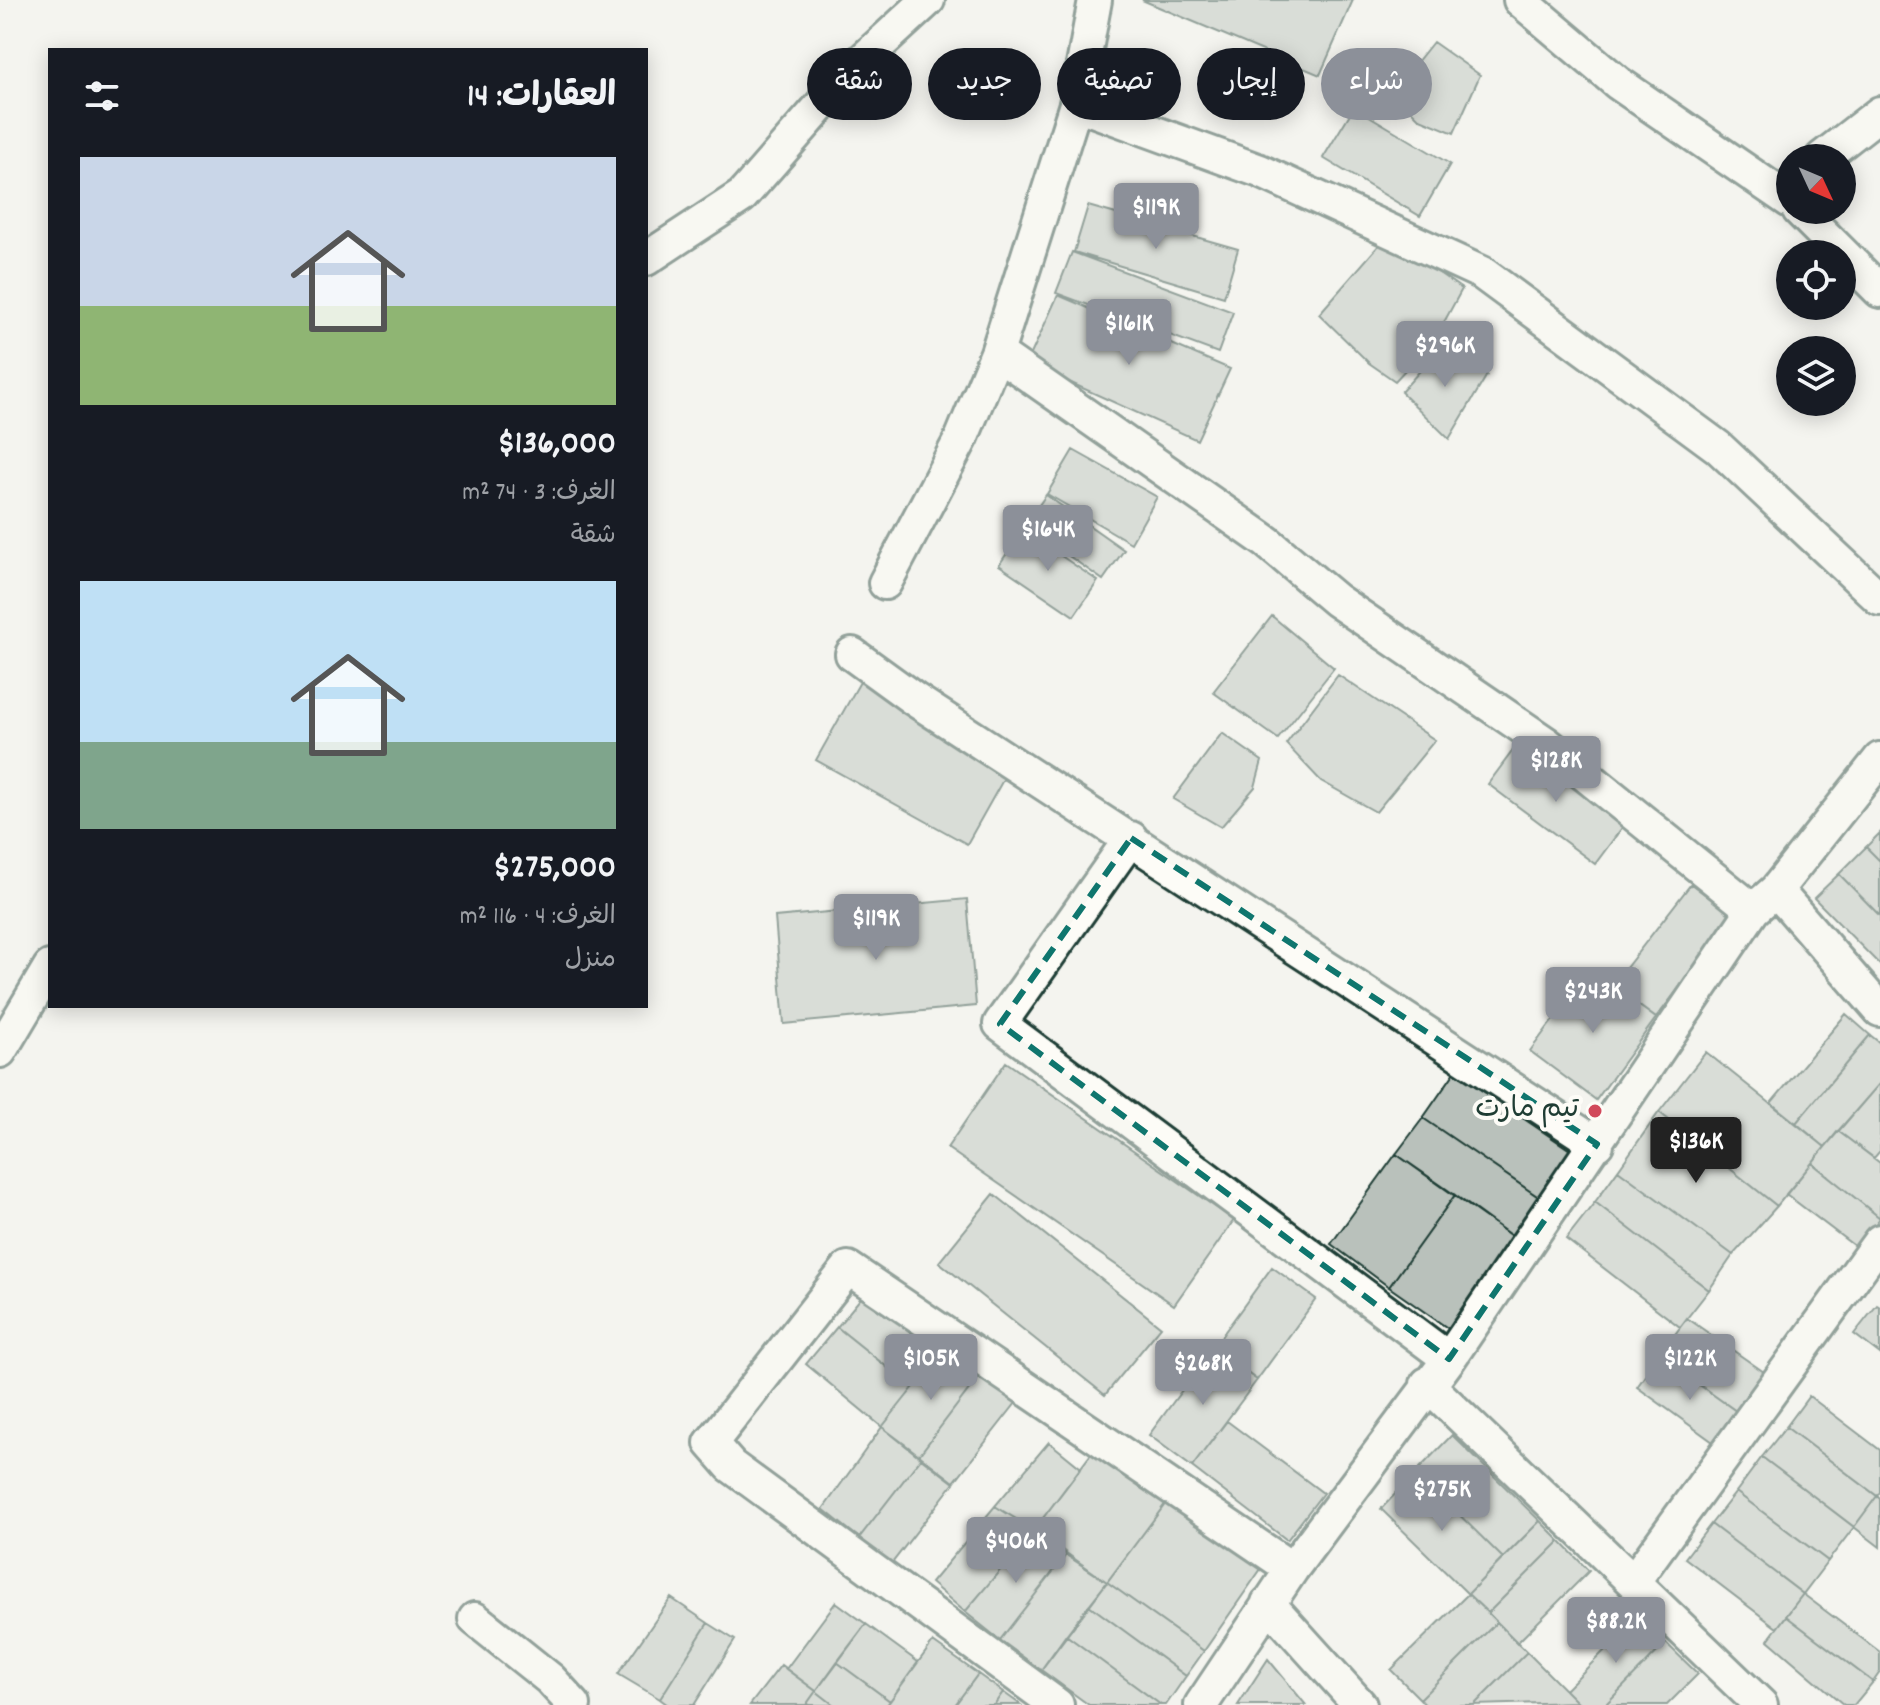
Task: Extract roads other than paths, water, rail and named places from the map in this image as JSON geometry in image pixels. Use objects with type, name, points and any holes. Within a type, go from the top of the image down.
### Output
[{"type":"street","points":[[648,258],[742,196],[853,69],[928,0]]},
{"type":"street","points":[[1086,48],[1095,0]]},
{"type":"street","points":[[1520,0],[1618,83],[1776,187]]},
{"type":"street","points":[[1840,144],[1880,113]]},
{"type":"street","points":[[885,583],[962,437],[997,353],[1071,120]]},
{"type":"street","points":[[1120,120],[1260,171],[1482,273],[1718,447],[1880,599]]},
{"type":"street","points":[[1817,224],[1880,291]]},
{"type":"street","points":[[997,353],[1267,542],[1336,600],[1547,744],[1764,900],[1880,1010]]},
{"type":"street","points":[[852,654],[914,699],[1597,1144]]},
{"type":"street","points":[[1201,1705],[1292,1569],[1427,1384],[1449,1359],[1597,1144],[1647,1062],[1764,900],[1880,759]]},
{"type":"street","points":[[1131,838],[1000,1024],[1449,1359]]},
{"type":"street","points":[[0,1051],[48,970]]},
{"type":"street","points":[[1633,1582],[1880,1241]]},
{"type":"street","points":[[1057,1705],[731,1466],[711,1443],[848,1268],[1292,1569]]},
{"type":"street","points":[[1427,1384],[1761,1705]]},
{"type":"street","points":[[1268,1603],[1360,1705]]},
{"type":"street","points":[[475,1619],[550,1679],[574,1705]]},
{"type":"place","name":"تيم مارت","points":[[1595,1111]]}]
